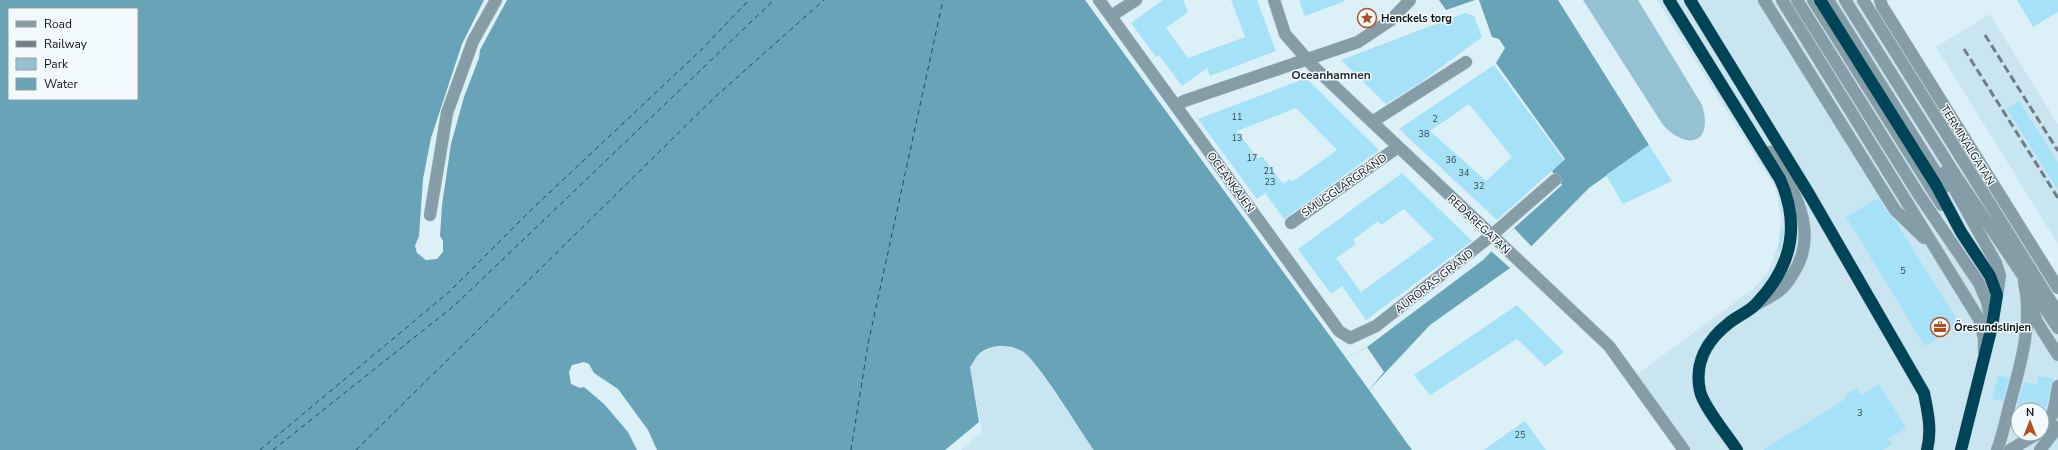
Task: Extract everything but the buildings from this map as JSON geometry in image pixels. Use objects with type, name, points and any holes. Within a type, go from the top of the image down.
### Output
[{"type":"highway","points":[[1669,0],[1763,150],[1788,196],[1792,226],[1787,259],[1756,305],[1728,323],[1715,336],[1699,363],[1700,393],[1737,450]]},
{"type":"highway","points":[[1690,0],[1809,194],[1924,393],[1930,418],[1930,439],[1927,450]]},
{"type":"highway","points":[[1820,0],[1936,185],[1961,232],[1990,276],[1997,295],[1992,326],[1961,450]]},
{"type":"street","points":[[430,215],[447,113],[473,41],[496,0]]},
{"type":"street","name":"OCEANKAJEN","points":[[1100,0],[1180,104],[1339,331],[1350,338],[1376,326]]},
{"type":"street","points":[[1111,16],[1136,0]]},
{"type":"street","name":"REDAREGATAN","points":[[1274,0],[1285,34],[1307,59],[1609,346],[1684,450]]},
{"type":"street","points":[[1180,104],[1358,42],[1391,20],[1410,0]]},
{"type":"street","points":[[1676,0],[1788,179],[1801,210],[1804,242],[1798,266],[1780,291],[1756,305]]},
{"type":"street","points":[[1684,0],[1759,122],[1790,165]]},
{"type":"street","points":[[1764,0],[1895,210],[1935,249]]},
{"type":"street","points":[[1773,0],[1902,206],[1935,249]]},
{"type":"street","points":[[1782,0],[1979,319],[1984,338],[1984,359]]},
{"type":"street","points":[[1790,0],[1914,199],[1950,239]]},
{"type":"street","points":[[1797,0],[1919,195],[1979,283],[1987,302],[1992,326]]},
{"type":"street","points":[[1805,0],[1925,192],[1950,239]]},
{"type":"street","points":[[1813,0],[1930,188],[1961,232]]},
{"type":"street","points":[[1828,0],[1941,181],[1973,225]]},
{"type":"street","points":[[1837,0],[1948,177],[1973,225],[1996,263],[2000,276],[1997,295]]},
{"type":"street","points":[[1845,0],[1954,173],[2058,328]]},
{"type":"street","points":[[1854,0],[1960,169],[1984,218]]},
{"type":"street","points":[[1863,0],[2058,313]]},
{"type":"street","name":"TERMINALGATAN","points":[[1880,0],[1882,6],[2058,288]]},
{"type":"street","points":[[1372,122],[1466,62]]},
{"type":"street","name":"SMUGGLARGRÄND","points":[[1291,223],[1398,147]]},
{"type":"street","name":"AURORAS GRÄND","points":[[1376,326],[1495,239],[1555,180]]},
{"type":"street","points":[[2022,274],[2028,300],[2037,322],[2058,355]]},
{"type":"street","points":[[1997,450],[2020,365],[2027,327],[2028,300]]},
{"type":"street","points":[[2050,422],[2058,386]]},
{"type":"street","points":[[2040,450],[2058,428]]},
{"type":"street","points":[[2051,450],[2058,428]]},
{"type":"street","points":[[2010,450],[2024,442]]},
{"type":"shaded area","points":[[1657,0],[1869,0],[2058,301],[2058,450],[1688,450],[1636,375],[1753,289],[1768,272],[1778,246],[1781,218],[1776,189]]},
{"type":"shaded area","points":[[1990,14],[2058,125],[2058,244],[1936,47]]},
{"type":"shaded area","points":[[1007,346],[1023,351],[1035,364],[1094,450],[961,450],[982,432],[970,367],[978,355],[993,347]]},
{"type":"green space","points":[[1583,0],[1638,0],[1702,105],[1705,118],[1704,128],[1701,135],[1696,139],[1689,140],[1681,138],[1672,133],[1663,125]]},
{"type":"water","points":[[0,0],[1085,0],[1346,358],[1367,347],[1483,260],[1514,228],[1562,185],[1552,171],[1565,159],[1496,63],[1505,48],[1499,39],[1492,37],[1479,0],[1558,0],[1649,145],[1589,188],[1510,268],[1430,325],[1369,390],[1412,450],[1094,450],[1048,381],[1029,357],[1017,349],[1000,346],[983,351],[978,355],[970,367],[979,422],[945,450],[0,450]]},
{"type":"water","points":[[1439,0],[1475,0],[1446,10]]},
{"type":"pier","points":[[484,0],[507,0],[480,50],[479,58],[464,97],[451,144],[442,205],[440,236],[443,241],[443,252],[437,259],[426,260],[417,253],[415,246],[419,236],[423,179],[431,138],[462,44]]},
{"type":"pier","points":[[1514,228],[1532,247],[1510,268],[1491,251]]},
{"type":"pier","points":[[1367,347],[1384,372],[1369,390],[1346,358]]},
{"type":"pier","points":[[584,362],[589,364],[594,373],[618,389],[648,430],[657,450],[637,450],[628,432],[604,404],[584,387],[580,388],[571,384],[569,372],[572,365]]},
{"type":"ferry route","points":[[260,450],[449,292],[532,209],[700,51],[749,0]]},
{"type":"ferry route","points":[[273,450],[455,305],[774,0]]},
{"type":"ferry route","points":[[356,450],[715,97],[824,0]]},
{"type":"ferry route","points":[[851,450],[868,344],[943,0]]},
{"type":"railway","points":[[1985,35],[2058,151]]},
{"type":"railway","points":[[1964,49],[2058,198]]},
{"type":"place","name":"Henckels torg","points":[[1367,18]]},
{"type":"place","name":"Öresundslinjen","points":[[1940,327]]},
{"type":"district","name":"Oceanhamnen","points":[[1331,75]]}]
